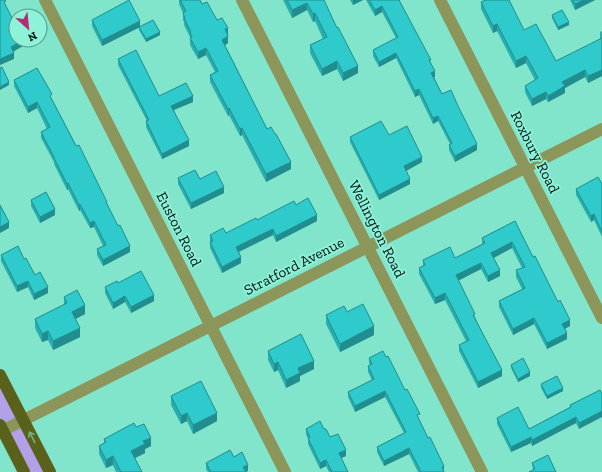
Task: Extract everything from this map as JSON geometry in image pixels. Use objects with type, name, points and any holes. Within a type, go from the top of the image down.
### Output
[{"type":"main road","points":[[0,375],[50,472]]},
{"type":"main road","points":[[1,429],[24,472]]},
{"type":"street","name":"Euston Road","points":[[45,0],[285,472]]},
{"type":"street","name":"Wellington Road","points":[[242,0],[482,472]]},
{"type":"street","name":"Roxbury Road","points":[[440,0],[602,318]]},
{"type":"street","name":"Stratford Avenue","points":[[1,429],[23,420],[602,129]]},
{"type":"shaded area","points":[[0,382],[46,472],[22,472],[0,428]]},
{"type":"building","points":[[0,0],[5,0],[6,1],[4,2],[8,10],[8,48],[12,48],[14,53],[0,59]]},
{"type":"building","points":[[129,0],[140,21],[102,40],[92,20]]},
{"type":"building","points":[[180,0],[200,0],[202,4],[207,2],[217,20],[222,18],[228,28],[225,29],[228,36],[222,40],[267,129],[271,127],[291,162],[266,174],[242,128],[240,129],[210,75],[218,71],[206,48],[198,52],[190,38],[192,37],[191,32],[183,13],[186,11]]},
{"type":"building","points":[[287,0],[324,0],[337,28],[338,27],[358,66],[343,73],[337,61],[322,69],[310,45],[327,37],[315,13],[313,14],[307,3],[292,10]]},
{"type":"building","points":[[369,0],[399,0],[431,60],[429,60],[435,71],[431,73],[442,94],[451,90],[477,144],[455,156],[449,145],[452,143],[438,116],[433,118],[419,89],[415,91],[396,53],[379,62],[373,50],[398,37],[382,6],[375,10]]},
{"type":"building","points":[[486,0],[509,0],[524,30],[536,24],[556,61],[602,38],[602,70],[588,76],[585,70],[562,82],[565,86],[548,96],[546,92],[532,99],[525,86],[538,78],[526,56],[516,61],[497,24],[493,26],[481,2]]},
{"type":"building","points":[[573,0],[584,0],[575,4]]},
{"type":"building","points":[[562,10],[569,22],[558,27],[552,15]]},
{"type":"building","points":[[153,20],[160,32],[146,39],[139,27]]},
{"type":"building","points":[[136,50],[159,96],[186,83],[193,96],[171,106],[189,140],[162,154],[146,121],[149,120],[118,59]]},
{"type":"building","points":[[2,67],[9,82],[0,87],[0,68]]},
{"type":"building","points":[[37,68],[52,94],[50,96],[76,146],[79,145],[118,226],[120,225],[130,246],[103,260],[97,249],[106,245],[94,221],[90,223],[80,204],[79,205],[41,132],[50,127],[37,102],[28,107],[14,80]]},
{"type":"building","points":[[381,121],[389,135],[407,126],[422,157],[404,166],[410,179],[379,195],[350,137]]},
{"type":"building","points":[[195,170],[200,179],[216,171],[224,187],[191,203],[178,178]]},
{"type":"building","points":[[598,177],[602,184],[602,232],[594,214],[591,216],[576,189]]},
{"type":"building","points":[[46,192],[55,209],[40,217],[31,200]]},
{"type":"building","points":[[308,198],[317,215],[276,236],[273,229],[236,247],[241,257],[222,267],[210,242],[213,241],[210,235],[223,228],[226,233],[256,218],[257,220],[294,201],[296,205]]},
{"type":"building","points":[[0,205],[9,222],[0,227]]},
{"type":"building","points":[[515,221],[533,257],[535,256],[558,302],[560,300],[570,320],[562,324],[567,333],[547,343],[534,318],[513,329],[499,301],[525,288],[516,270],[525,267],[512,242],[491,253],[500,270],[488,276],[481,263],[456,275],[475,314],[473,315],[502,370],[478,382],[459,345],[469,340],[445,293],[435,298],[419,268],[425,265],[423,260],[450,247],[455,258],[485,243],[482,238]]},
{"type":"building","points":[[18,246],[24,259],[26,258],[35,275],[40,272],[48,287],[34,294],[28,281],[17,286],[1,255]]},
{"type":"building","points":[[141,271],[154,295],[131,307],[125,296],[113,303],[105,287],[117,281],[118,283]]},
{"type":"building","points":[[77,290],[85,305],[72,312],[80,328],[53,341],[48,331],[42,334],[35,319],[67,303],[64,297]]},
{"type":"building","points":[[363,304],[374,326],[340,344],[326,315],[344,306],[347,312]]},
{"type":"building","points":[[301,334],[314,361],[298,368],[300,373],[286,380],[278,362],[274,364],[268,351]]},
{"type":"building","points":[[383,351],[386,357],[388,356],[405,390],[407,389],[420,414],[417,415],[444,466],[442,467],[444,472],[421,472],[409,448],[384,461],[377,447],[406,432],[385,391],[355,406],[348,392],[374,379],[368,366],[372,364],[369,358]]},
{"type":"building","points":[[523,358],[530,372],[518,379],[511,365]]},
{"type":"building","points":[[557,376],[563,388],[547,396],[541,384]]},
{"type":"building","points":[[201,381],[217,413],[193,425],[187,413],[181,416],[171,396]]},
{"type":"building","points":[[600,390],[602,394],[602,411],[579,423],[576,417],[532,440],[531,437],[511,447],[497,418],[518,407],[529,429],[571,407],[570,405]]},
{"type":"building","points":[[320,421],[330,437],[338,434],[346,450],[339,453],[348,472],[332,472],[326,460],[320,463],[308,438],[310,437],[306,429]]},
{"type":"building","points":[[134,423],[136,427],[144,424],[151,438],[143,441],[145,444],[131,451],[142,472],[121,472],[113,456],[106,460],[99,446],[106,442],[104,439]]},
{"type":"building","points":[[230,450],[234,457],[242,452],[248,465],[243,467],[246,472],[211,472],[206,463]]},
{"type":"building","points":[[548,455],[556,472],[529,472],[535,469],[532,463]]}]
